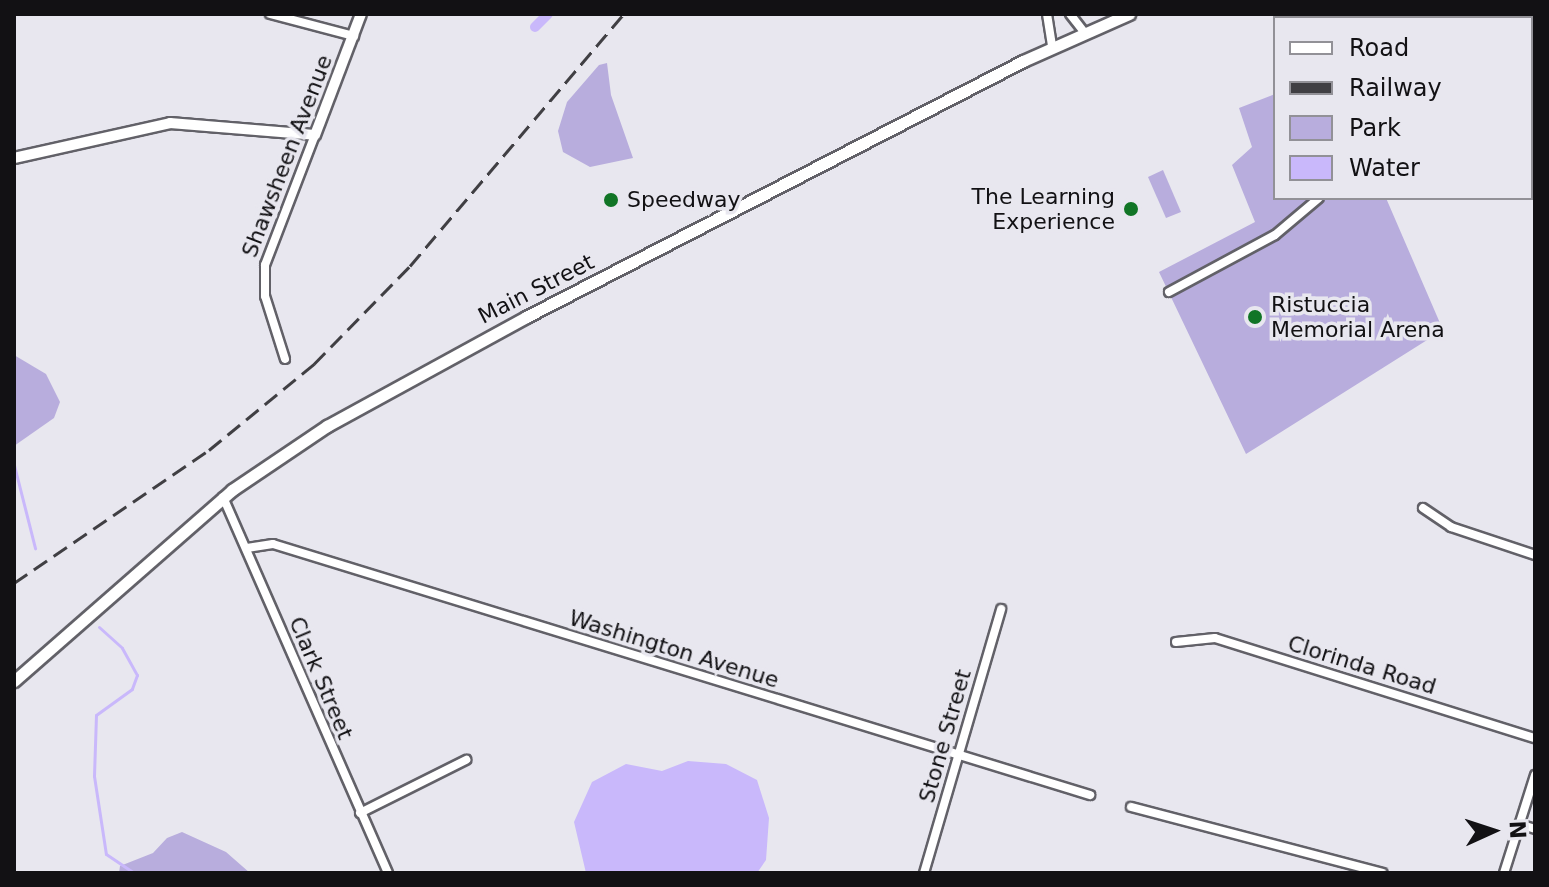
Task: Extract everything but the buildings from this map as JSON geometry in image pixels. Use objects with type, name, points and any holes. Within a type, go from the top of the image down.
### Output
[{"type":"main road","name":"Main Street","points":[[14,681],[223,497],[308,437],[433,365],[1052,47],[1129,14]]},
{"type":"street","points":[[270,14],[354,36]]},
{"type":"street","name":"Shawsheen Avenue","points":[[285,359],[265,296],[265,265],[361,14]]},
{"type":"street","points":[[1047,14],[1052,47]]},
{"type":"street","points":[[1070,14],[1084,32]]},
{"type":"street","points":[[14,158],[170,123],[315,135]]},
{"type":"street","points":[[1169,292],[1275,235],[1317,200]]},
{"type":"street","name":"Clark Street","points":[[223,497],[388,873]]},
{"type":"street","points":[[1423,508],[1451,527],[1535,555]]},
{"type":"street","name":"Washington Avenue","points":[[247,548],[273,544],[1090,795]]},
{"type":"street","name":"Stone Street","points":[[924,873],[1001,609]]},
{"type":"street","name":"Clorinda Road","points":[[1176,642],[1215,638],[1535,738]]},
{"type":"street","points":[[360,813],[466,760]]},
{"type":"street","points":[[1504,873],[1535,775]]},
{"type":"street","points":[[1131,807],[1383,873]]},
{"type":"street","points":[[1519,824],[1535,829]]},
{"type":"green space","points":[[607,63],[611,95],[633,158],[590,167],[563,152],[558,131],[567,102],[599,65]]},
{"type":"green space","points":[[1273,95],[1273,200],[1387,200],[1443,330],[1246,454],[1159,272],[1255,222],[1232,165],[1252,147],[1239,108]]},
{"type":"green space","points":[[1163,170],[1181,212],[1166,218],[1148,177]]},
{"type":"green space","points":[[14,355],[46,374],[60,402],[54,418],[14,446]]},
{"type":"green space","points":[[182,832],[226,852],[250,873],[119,873],[120,866],[153,853],[167,838]]},
{"type":"water","points":[[688,761],[726,764],[757,780],[769,818],[766,860],[757,873],[586,873],[574,822],[592,782],[626,764],[662,771]]},
{"type":"waterway","points":[[535,27],[548,14]]},
{"type":"waterway","points":[[14,465],[35,548]]},
{"type":"waterway","points":[[99,627],[122,648],[137,675],[132,689],[96,715],[94,776],[106,854],[134,873]]},
{"type":"railway","points":[[14,583],[209,450],[314,364],[410,266],[624,14]]},
{"type":"place","name":"Speedway","points":[[611,200]]},
{"type":"place","name":"The Learning Experience","points":[[1131,209]]},
{"type":"place","name":"Ristuccia Memorial Arena","points":[[1255,317]]}]
